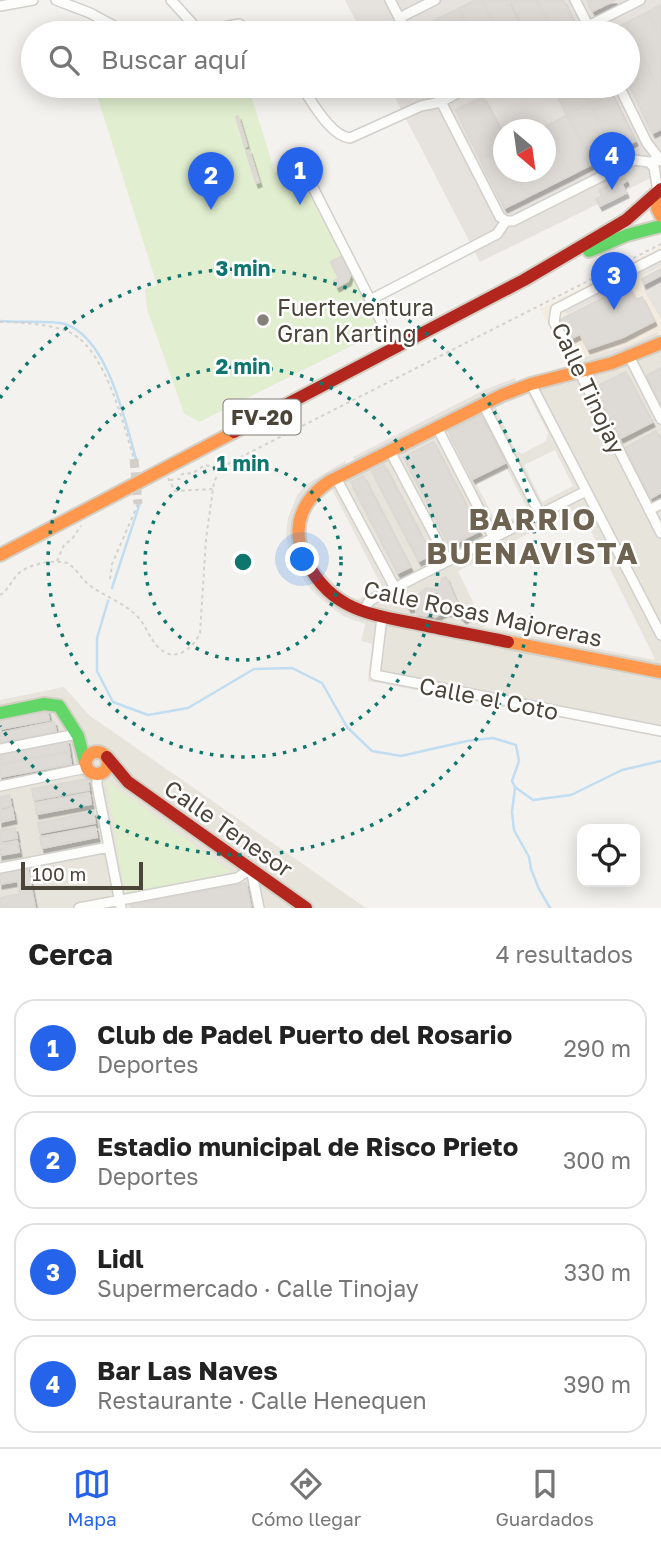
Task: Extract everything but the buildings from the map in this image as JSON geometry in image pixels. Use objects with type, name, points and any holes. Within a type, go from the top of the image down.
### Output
[{"type":"street","points":[[0,6],[33,0]]},
{"type":"street","points":[[56,0],[105,21]]},
{"type":"street","points":[[171,0],[187,21]]},
{"type":"street","points":[[390,0],[401,21]]},
{"type":"street","points":[[399,18],[435,0]]},
{"type":"street","points":[[575,0],[586,21]]},
{"type":"street","points":[[605,21],[640,0]]},
{"type":"street","points":[[310,98],[333,130],[345,138],[355,137],[421,106],[449,98]]},
{"type":"street","points":[[440,98],[500,217],[506,220],[513,221],[635,160],[658,164]]},
{"type":"street","points":[[625,98],[658,164],[660,191],[657,208],[661,216]]},
{"type":"street","points":[[303,169],[382,323]]},
{"type":"street","name":"FV-20","points":[[0,555],[524,280],[626,220],[660,191]]},
{"type":"street","points":[[370,300],[497,234],[506,220]]},
{"type":"street","name":"FV-20","points":[[524,280],[627,235],[661,226]]},
{"type":"street","name":"Calle Tinojay","points":[[661,255],[556,309],[554,322],[661,533]]},
{"type":"street","name":"Calle Rosas Majoreras","points":[[661,342],[629,356],[531,384],[483,404],[336,478],[316,491],[306,502],[298,529],[299,543],[313,574],[323,586],[353,609],[363,613],[661,672]]},
{"type":"street","points":[[629,356],[661,419]]},
{"type":"street","points":[[531,384],[661,635]]},
{"type":"street","points":[[483,404],[540,514]]},
{"type":"street","points":[[437,427],[494,538]]},
{"type":"street","points":[[390,451],[448,561]]},
{"type":"street","points":[[336,478],[395,588]]},
{"type":"street","points":[[363,613],[369,601],[586,491]]},
{"type":"street","points":[[649,510],[661,504]]},
{"type":"street","name":"Calle el Coto","points":[[382,617],[374,675],[661,731]]},
{"type":"street","points":[[0,713],[44,704],[55,705],[65,713],[78,735],[92,770]]},
{"type":"street","points":[[0,749],[78,735]]},
{"type":"street","name":"Calle Tenesor","points":[[78,735],[104,755],[128,782],[306,908]]},
{"type":"street","points":[[0,786],[92,770],[107,768],[104,755],[90,754],[92,770],[120,904]]},
{"type":"street","name":"Calle Tenesor","points":[[92,770],[128,782]]},
{"type":"street","points":[[0,867],[109,847]]},
{"type":"street","points":[[79,908],[120,904],[237,878],[251,869],[259,908]]},
{"type":"path","points":[[0,595],[26,567],[56,562],[69,564],[84,581],[137,615],[158,647],[175,654],[187,652],[194,646],[200,633],[206,539],[214,482],[222,468],[661,244]]},
{"type":"path","points":[[0,322],[66,330],[86,345],[109,380],[134,458]]},
{"type":"path","points":[[169,480],[180,479],[182,474],[192,473],[205,465],[222,468]]},
{"type":"path","points":[[164,476],[175,491],[213,489]]},
{"type":"path","points":[[110,579],[112,564],[138,504]]},
{"type":"path","points":[[56,562],[64,545],[82,523]]},
{"type":"shaded area","points":[[345,0],[661,0],[661,173],[480,262],[395,98],[640,98],[640,21],[356,21]]},
{"type":"shaded area","points":[[661,247],[661,338],[573,368],[540,309]]},
{"type":"shaded area","points":[[661,259],[661,266],[568,314],[562,310]]},
{"type":"shaded area","points":[[661,269],[661,319],[645,292],[642,279]]},
{"type":"shaded area","points":[[657,332],[660,338],[585,365],[583,358],[627,346]]},
{"type":"shaded area","points":[[661,338],[661,736],[368,681],[372,644],[361,641],[367,618],[298,557],[305,498],[478,401],[607,359]],"holes":[[[528,394],[548,433],[546,441],[522,454],[515,450],[496,407]],[[555,450],[573,486],[542,502],[524,465]],[[506,467],[528,510],[498,526],[476,483]],[[332,489],[382,587],[354,601],[334,584],[314,562],[307,541],[306,519],[317,502]],[[579,507],[655,660],[485,627],[458,571]]]},
{"type":"shaded area","points":[[515,378],[518,385],[357,464],[353,457],[484,390]]},
{"type":"shaded area","points":[[345,461],[348,468],[294,521],[314,582],[378,621],[376,628],[343,616],[322,600],[309,587],[288,548],[288,518],[297,495],[307,484]]},
{"type":"shaded area","points":[[64,687],[89,715],[366,908],[0,908],[0,700]]},
{"type":"green space","points":[[98,98],[252,98],[275,172],[291,166],[293,170],[296,169],[381,331],[199,422],[184,413],[147,309],[145,289],[157,285]]},
{"type":"green space","points":[[106,780],[231,872],[125,894]]},
{"type":"waterway","points":[[0,321],[59,323],[80,332],[93,346],[112,382],[136,459]]},
{"type":"waterway","points":[[112,588],[140,503]]},
{"type":"waterway","points":[[108,601],[97,638],[97,671],[113,702],[148,715],[188,708],[254,669],[292,668],[322,683],[347,727],[372,751],[401,756],[493,738],[516,745],[519,761],[512,781],[515,787],[533,800],[571,795],[622,770],[661,761]]},
{"type":"waterway","points":[[515,788],[512,812],[514,830],[529,857],[539,889],[550,908]]},
{"type":"tunnel","points":[[134,459],[138,504]]},
{"type":"traffic: fast","points":[[589,251],[627,235],[661,226]]},
{"type":"traffic: fast","points":[[0,713],[44,704],[59,706],[78,736],[85,762]]},
{"type":"traffic: slow","points":[[658,192],[657,208],[661,216]]},
{"type":"traffic: slow","points":[[303,554],[298,532],[302,513],[313,495],[330,481],[502,395],[531,384],[612,363],[661,343]]},
{"type":"traffic: slow","points":[[0,555],[234,432]]},
{"type":"traffic: slow","points":[[508,642],[661,672]]},
{"type":"traffic: slow","points":[[93,752],[101,752],[108,759],[108,763],[108,767],[101,774],[93,774],[86,767],[86,759],[93,752]]},
{"type":"traffic: jam","points":[[234,432],[524,280],[626,220],[661,189]]},
{"type":"traffic: jam","points":[[303,554],[325,588],[352,607],[385,617],[508,642]]},
{"type":"traffic: jam","points":[[107,757],[128,782],[306,908]]},
{"type":"place","name":"Bar Las Naves","points":[[612,190]]},
{"type":"place","name":"Club de Padel Puerto del Rosario","points":[[300,205]]},
{"type":"place","name":"Estadio municipal de Risco Prieto","points":[[211,210]]},
{"type":"place","name":"Lidl","points":[[614,310]]},
{"type":"place","name":"Fuerteventura Gran Karting","points":[[263,320]]},
{"type":"district","name":"BARRIO BUENAVISTA","points":[[533,536]]}]
